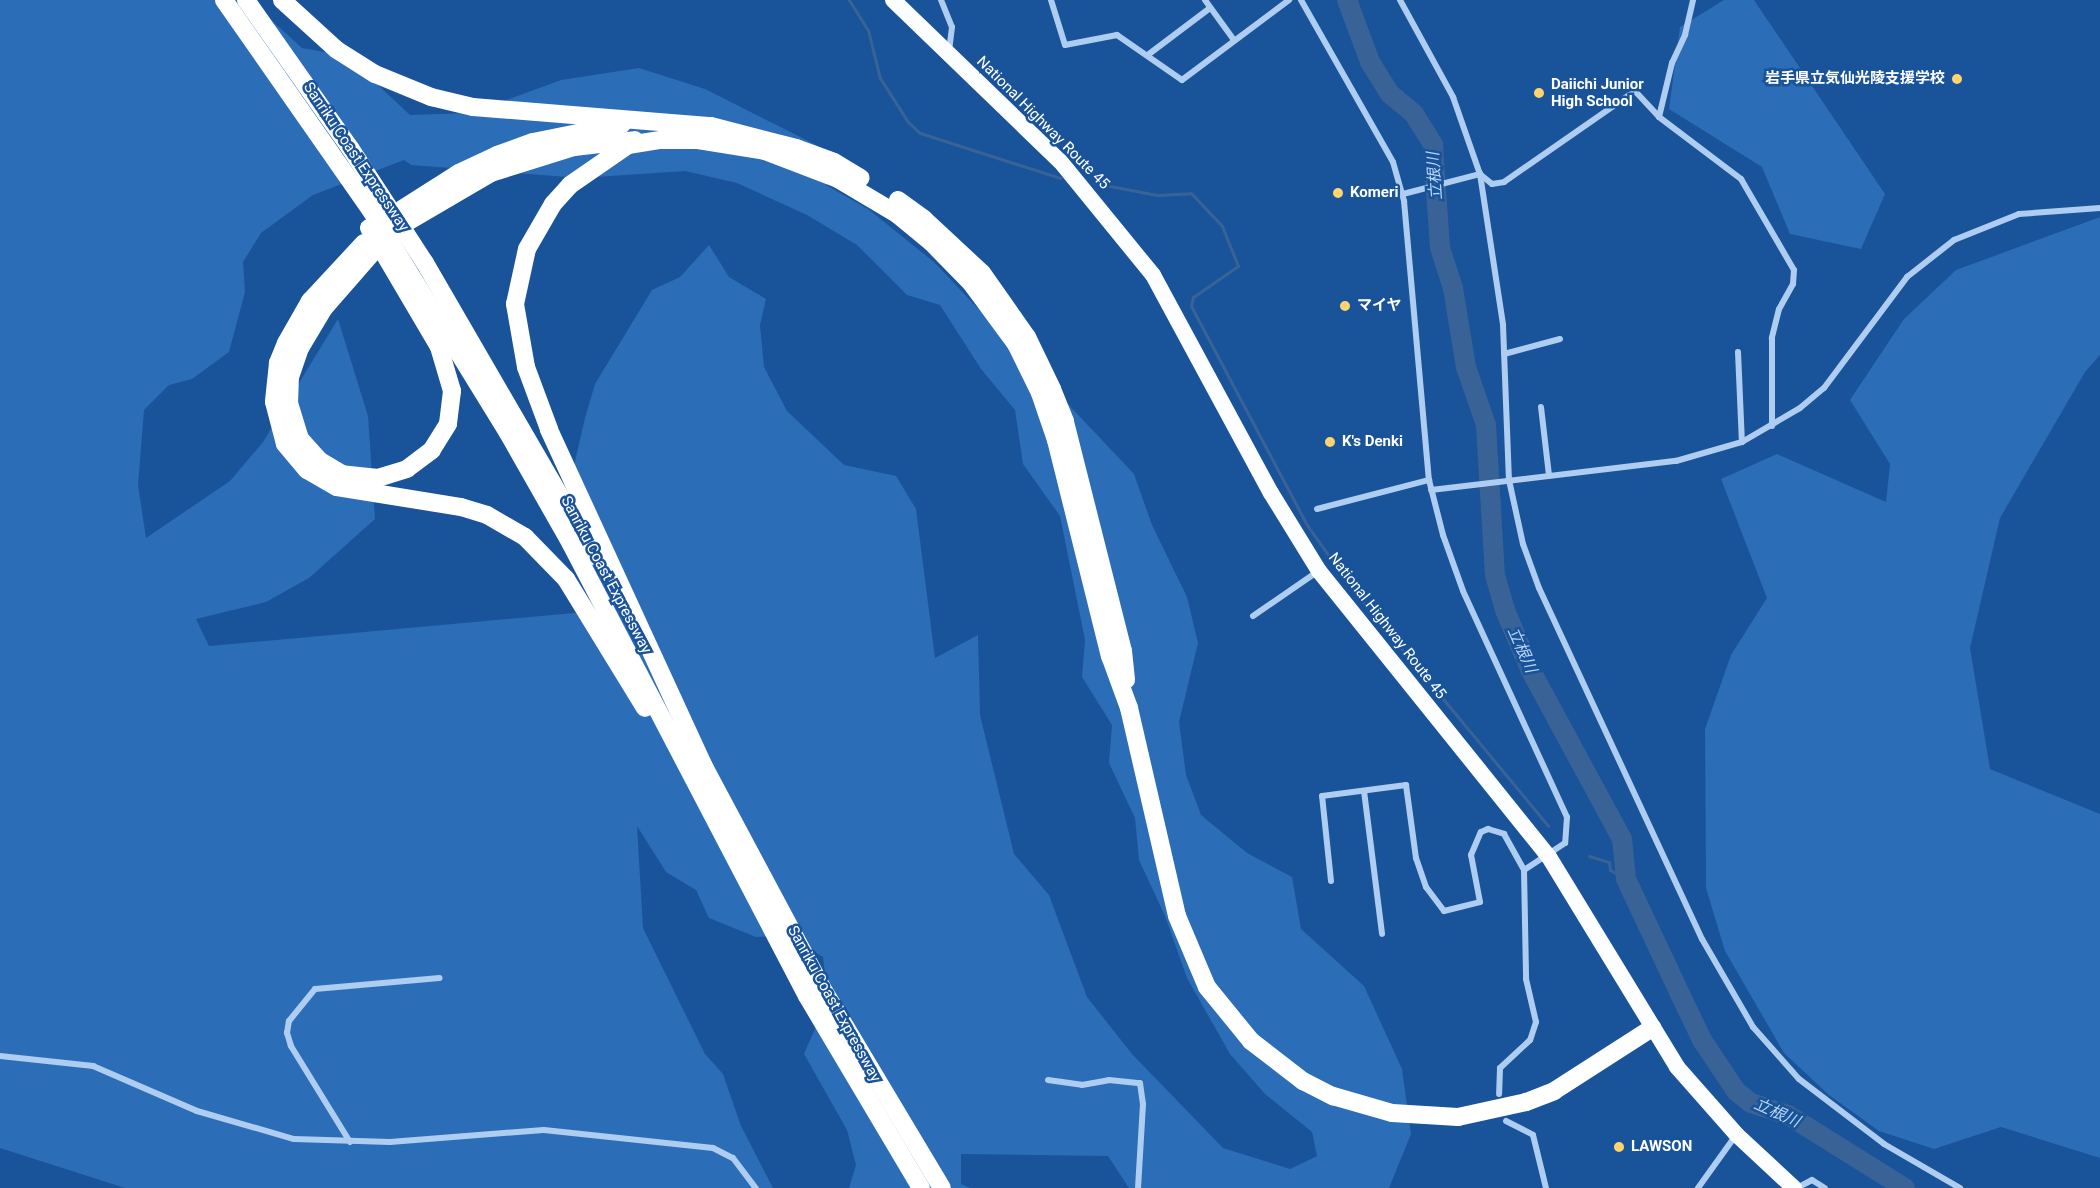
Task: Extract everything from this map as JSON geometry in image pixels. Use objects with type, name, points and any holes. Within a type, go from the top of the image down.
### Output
[{"type":"highway","name":"Sanriku Coast Expressway","points":[[224,0],[297,102],[411,272],[508,433],[700,775],[921,1188]]},
{"type":"highway","name":"Sanriku Coast Expressway","points":[[246,0],[356,157],[477,349],[585,535],[700,775]]},
{"type":"highway","points":[[282,0],[337,50],[375,74],[431,97],[482,108],[662,119],[757,135],[834,162],[924,219],[982,273],[1027,337],[1065,422],[1123,651],[1129,708],[1177,916],[1193,959],[1226,1014],[1277,1064],[1303,1081],[1371,1108],[1424,1117],[1458,1117],[1526,1102],[1554,1090],[1652,1028]]},
{"type":"highway","name":"National Highway Route 45","points":[[894,0],[1060,161],[1101,206],[1153,275],[1271,493],[1319,571],[1549,857],[1610,951],[1652,1028],[1700,1096],[1737,1134],[1796,1188]]},
{"type":"highway","points":[[297,102],[328,161],[439,347],[448,369],[452,410],[442,437],[414,465],[378,478],[342,474],[320,461],[300,439],[289,404],[294,362],[324,308],[368,248],[310,301],[286,344],[278,363],[274,402],[285,444],[307,470],[337,487],[461,507],[487,515],[525,537],[566,579],[700,775]]},
{"type":"highway","points":[[662,119],[533,142],[459,173],[405,215],[483,177],[547,154],[592,143],[698,140],[765,151],[838,179],[915,228],[971,283],[1016,344],[1040,393],[1056,440],[1110,656],[1129,708]]},
{"type":"highway","points":[[661,140],[628,145],[570,185],[553,204],[527,249],[519,275],[517,325],[526,367],[549,429],[700,775]]},
{"type":"highway","name":"Sanriku Coast Expressway","points":[[866,1082],[942,1188]]},
{"type":"street","points":[[941,0],[952,27],[953,39],[948,54]]},
{"type":"street","points":[[1051,0],[1065,45],[1112,34],[1149,54],[1171,76],[1182,80],[1289,0]]},
{"type":"street","points":[[1205,0],[1234,40]]},
{"type":"street","points":[[1301,0],[1385,144],[1403,194],[1431,490],[1463,591],[1567,817],[1565,843],[1549,857],[1524,870]]},
{"type":"street","points":[[1400,0],[1453,97],[1480,174],[1504,354],[1509,480],[1514,513],[1539,588],[1702,939],[1732,995],[1753,1027],[1799,1079],[1884,1144],[1960,1188]]},
{"type":"street","points":[[1659,117],[1672,63],[1685,34],[1693,0]]},
{"type":"street","points":[[1149,54],[1210,8]]},
{"type":"street","points":[[1480,174],[1492,184],[1504,183],[1635,92],[1659,117],[1741,179],[1794,270],[1793,284],[1779,309],[1772,338],[1772,426]]},
{"type":"street","points":[[1403,194],[1480,174]]},
{"type":"street","points":[[1431,490],[1676,461],[1742,442],[1772,426],[1824,388],[1908,277],[1954,240],[2019,214],[2100,208]]},
{"type":"street","points":[[1504,354],[1560,339]]},
{"type":"street","points":[[1737,352],[1742,442]]},
{"type":"street","points":[[1541,408],[1549,475]]},
{"type":"street","points":[[1317,509],[1429,480]]},
{"type":"street","points":[[1253,616],[1319,571]]},
{"type":"street","points":[[1331,882],[1322,796],[1406,785],[1416,858],[1426,887],[1444,911],[1480,903],[1472,855],[1481,832],[1488,829],[1504,834],[1524,870],[1526,979],[1536,1022],[1530,1040],[1500,1068],[1499,1094]]},
{"type":"street","points":[[1364,791],[1382,934]]},
{"type":"street","points":[[350,1142],[291,1046],[286,1033],[289,1021],[315,989],[440,978]]},
{"type":"street","points":[[0,1056],[93,1066],[197,1111],[261,1132],[294,1139],[350,1142],[544,1130],[697,1146],[713,1149],[733,1158],[756,1188]]},
{"type":"street","points":[[1048,1080],[1082,1085],[1109,1080],[1140,1083],[1143,1104],[1138,1188]]},
{"type":"street","points":[[1506,1121],[1533,1135],[1545,1188]]},
{"type":"street","points":[[1698,1188],[1737,1134]]},
{"type":"street","points":[[1796,1188],[1812,1180],[1825,1188]]},
{"type":"shaded area","points":[[0,0],[240,0],[270,19],[302,48],[347,56],[410,115],[471,113],[561,80],[639,68],[705,89],[838,156],[826,185],[868,209],[934,262],[1134,474],[1152,525],[1187,597],[1198,643],[1179,722],[1186,775],[1201,815],[1247,853],[1292,877],[1301,929],[1364,986],[1402,1069],[1411,1134],[1389,1188],[1129,1188],[1108,1156],[961,1154],[961,1184],[970,1188],[849,1188],[856,1165],[847,1130],[804,1054],[828,999],[823,957],[801,944],[775,936],[756,937],[709,918],[696,890],[666,872],[637,826],[643,928],[705,1054],[723,1074],[741,1126],[773,1188],[125,1188],[0,1148]],"holes":[[[404,160],[411,165],[581,178],[685,171],[737,183],[807,215],[857,245],[907,295],[940,305],[981,369],[1015,410],[1023,464],[1060,516],[1085,640],[1082,677],[1112,725],[1109,763],[1135,818],[1139,860],[1165,916],[1187,978],[1230,1054],[1265,1094],[1312,1132],[1317,1156],[1290,1169],[1223,1148],[1132,1054],[1087,997],[1049,895],[1014,854],[980,715],[978,635],[935,658],[916,509],[896,476],[844,465],[787,411],[764,367],[760,325],[766,299],[729,277],[709,245],[680,277],[652,290],[595,384],[585,418],[573,470],[584,566],[607,610],[209,646],[196,619],[266,602],[309,578],[375,519],[368,416],[338,319],[263,442],[230,481],[146,538],[138,485],[144,410],[169,385],[192,379],[229,352],[245,292],[243,262],[261,233],[313,195]]]},
{"type":"shaded area","points":[[1724,0],[1754,0],[1885,194],[1861,249],[1790,234],[1762,167],[1669,109],[1680,27]]},
{"type":"shaded area","points":[[2100,217],[2100,355],[2085,372],[2000,518],[1970,648],[1990,769],[2100,814],[2100,1158],[2001,1127],[1934,1149],[1879,1131],[1829,1095],[1784,1053],[1725,951],[1706,888],[1705,729],[1731,655],[1767,598],[1721,479],[1777,454],[1886,502],[1890,464],[1850,400],[1904,319],[1956,270]]},
{"type":"waterway","points":[[849,0],[868,30],[880,78],[908,122],[920,133],[1060,178]]},
{"type":"waterway","name":"立根川","points":[[1347,0],[1370,62],[1389,93],[1414,114],[1433,145],[1440,248],[1453,288],[1466,367],[1486,425],[1495,575],[1505,610],[1530,669],[1622,839],[1626,879],[1680,994],[1702,1040],[1736,1091],[1751,1103],[1788,1115],[1905,1188]]},
{"type":"waterway","points":[[1094,183],[1157,195],[1191,193],[1222,226],[1238,266],[1193,297],[1191,306],[1307,525],[1353,590],[1548,826]]},
{"type":"waterway","points":[[1589,856],[1609,862],[1610,870],[1626,879]]},
{"type":"place","name":"岩手県立気仙光陵支援学校","points":[[1957,79]]},
{"type":"place","name":"Daiichi Junior High School","points":[[1539,93]]},
{"type":"place","name":"Komeri","points":[[1338,193]]},
{"type":"place","name":"マイヤ","points":[[1345,306]]},
{"type":"place","name":"K's Denki","points":[[1330,442]]},
{"type":"place","name":"LAWSON","points":[[1619,1147]]}]
